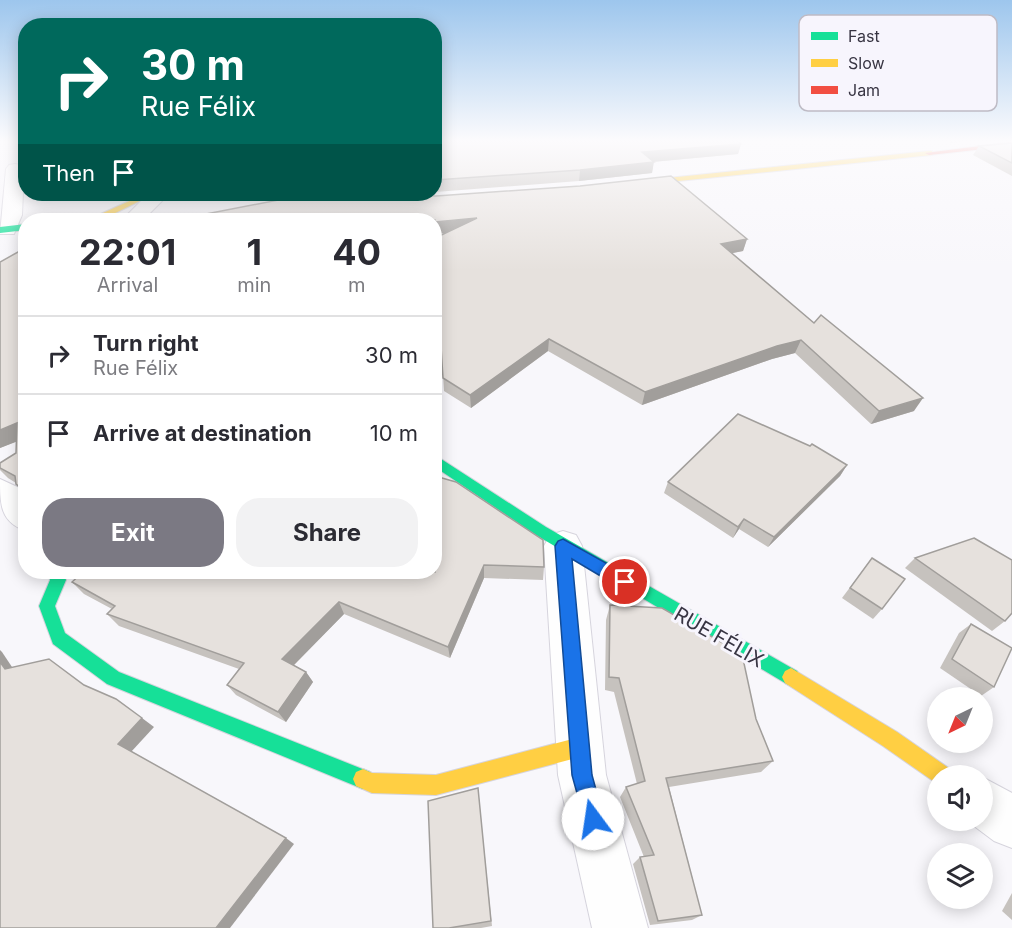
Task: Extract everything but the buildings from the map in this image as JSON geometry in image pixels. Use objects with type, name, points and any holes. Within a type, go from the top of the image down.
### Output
[{"type":"street","points":[[10,229],[13,184]]},
{"type":"street","points":[[613,186],[629,184]]},
{"type":"street","points":[[108,213],[135,201]]},
{"type":"street","points":[[139,213],[152,201]]},
{"type":"street","name":"RUE FÉLIX","points":[[442,465],[563,546],[872,727],[927,765]]},
{"type":"street","points":[[2,473],[18,507]]},
{"type":"street","points":[[563,546],[582,775],[620,928]]},
{"type":"street","points":[[58,579],[47,606],[59,638],[113,678],[372,783],[435,785],[580,747]]},
{"type":"street","points":[[993,810],[1012,823]]},
{"type":"traffic: fast","points":[[0,230],[18,228]]},
{"type":"traffic: fast","points":[[442,465],[541,531],[791,677]]},
{"type":"traffic: fast","points":[[58,579],[47,606],[59,638],[113,678],[363,779]]},
{"type":"traffic: slow","points":[[110,213],[135,201]]},
{"type":"traffic: slow","points":[[791,677],[927,765]]},
{"type":"traffic: slow","points":[[363,779],[372,783],[436,785],[580,747]]},
{"type":"route","points":[[593,819],[582,775],[563,546],[625,582]]}]
